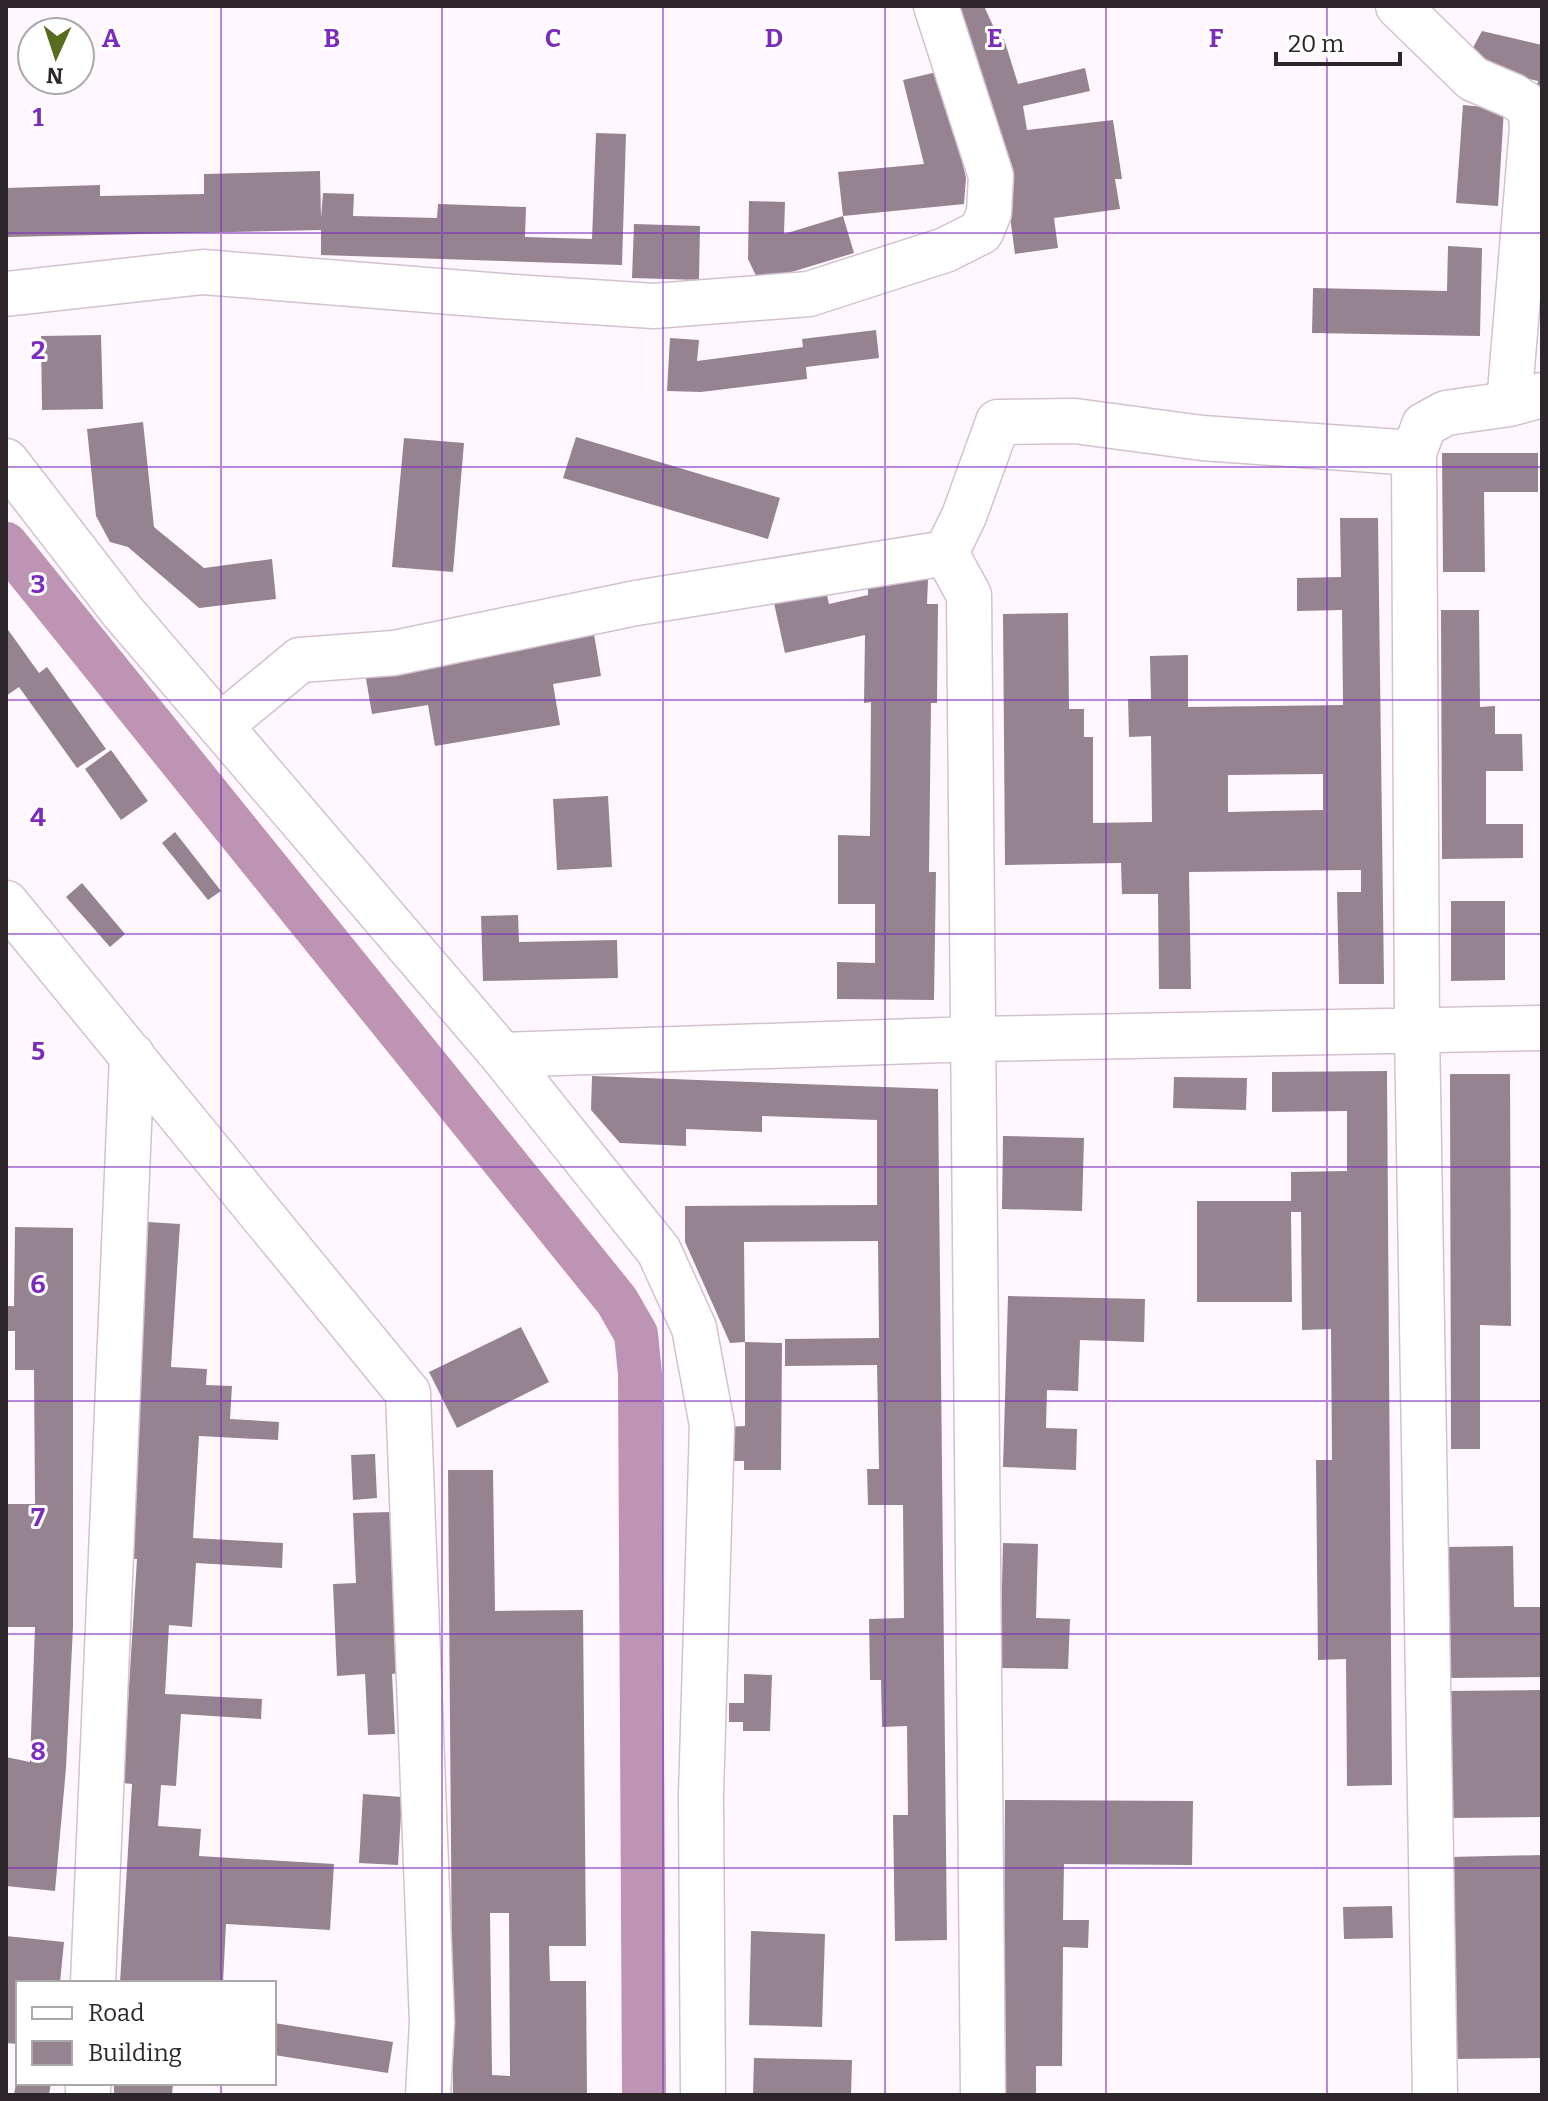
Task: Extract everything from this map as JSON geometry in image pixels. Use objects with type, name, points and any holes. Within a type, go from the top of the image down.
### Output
[{"type":"street","points":[[6,294],[203,272],[654,306],[809,294],[945,250],[981,232],[989,213],[991,176],[936,6]]},
{"type":"street","points":[[1398,6],[1473,79],[1530,107],[1532,128],[1526,399],[1446,413],[1424,425],[1414,453],[1417,1029],[1435,2095]]},
{"type":"street","points":[[946,553],[964,516],[998,422],[1075,421],[1202,438],[1414,453]]},
{"type":"street","points":[[6,461],[122,611],[502,1055],[659,1251],[694,1328],[712,1425],[701,1795],[703,2095]]},
{"type":"street","points":[[220,726],[300,660],[394,653],[636,603],[946,553]]},
{"type":"street","points":[[946,553],[969,595],[983,2095]]},
{"type":"street","points":[[6,903],[408,1393],[432,2022],[428,2095]]},
{"type":"street","points":[[502,1055],[973,1039],[1542,1028]]},
{"type":"street","points":[[93,1981],[132,1055]]},
{"type":"building","points":[[948,6],[984,6],[1000,41],[1004,39],[1018,84],[1085,68],[1090,91],[1023,106],[1027,130],[1113,120],[1122,179],[1115,179],[1120,209],[1054,218],[1058,248],[1015,254],[1007,194]]},
{"type":"building","points":[[1482,31],[1542,45],[1542,94],[1535,93],[1538,81],[1464,64]]},
{"type":"building","points":[[941,71],[966,178],[964,204],[843,216],[838,172],[924,164],[903,80]]},
{"type":"building","points":[[1463,105],[1504,109],[1498,206],[1456,203]]},
{"type":"building","points":[[596,133],[626,134],[622,265],[321,255],[321,230],[6,237],[6,188],[100,185],[100,196],[204,194],[204,174],[320,171],[321,218],[323,193],[354,194],[353,216],[437,218],[438,204],[526,207],[525,237],[592,239]]},
{"type":"building","points":[[749,201],[785,202],[784,234],[843,216],[854,253],[759,282],[748,259]]},
{"type":"building","points":[[634,224],[700,226],[699,280],[632,278]]},
{"type":"building","points":[[1448,246],[1482,248],[1480,336],[1312,333],[1313,288],[1447,291]]},
{"type":"building","points":[[876,330],[879,358],[806,367],[807,379],[701,392],[667,391],[670,338],[699,340],[697,361],[803,347],[802,339]]},
{"type":"building","points":[[101,335],[103,409],[42,410],[41,336]]},
{"type":"building","points":[[143,422],[154,527],[204,568],[272,559],[276,599],[199,608],[128,547],[110,542],[96,516],[87,429]]},
{"type":"building","points":[[576,437],[780,498],[768,539],[563,478]]},
{"type":"building","points":[[404,438],[464,443],[453,572],[392,567]]},
{"type":"building","points":[[1442,453],[1538,453],[1538,492],[1484,492],[1485,572],[1443,572]]},
{"type":"building","points":[[1340,518],[1378,518],[1384,984],[1339,984],[1337,892],[1361,892],[1361,870],[1189,872],[1191,989],[1159,989],[1158,894],[1122,894],[1121,863],[1005,865],[1003,614],[1068,613],[1069,709],[1084,709],[1084,737],[1093,737],[1093,823],[1152,822],[1151,736],[1129,737],[1128,699],[1151,699],[1150,656],[1188,655],[1188,707],[1343,705],[1342,610],[1297,611],[1297,578],[1341,577]],"holes":[[[1323,774],[1323,810],[1228,812],[1228,775]]]},
{"type":"building","points":[[822,573],[829,604],[868,595],[868,579],[928,580],[927,604],[938,604],[937,703],[931,703],[929,872],[936,872],[934,1000],[837,999],[837,962],[875,963],[875,904],[838,904],[838,835],[870,836],[871,702],[864,703],[865,635],[785,653],[770,585]]},
{"type":"building","points":[[1441,610],[1479,610],[1480,707],[1495,706],[1495,734],[1522,734],[1523,771],[1486,771],[1486,824],[1523,824],[1523,858],[1442,859]]},
{"type":"building","points":[[6,627],[39,673],[47,667],[106,749],[77,768],[19,687],[6,696]]},
{"type":"building","points":[[593,628],[601,676],[553,684],[560,725],[435,746],[428,705],[372,714],[364,667]]},
{"type":"building","points":[[111,750],[148,801],[121,820],[85,769]]},
{"type":"building","points":[[608,796],[612,867],[557,870],[553,799]]},
{"type":"building","points":[[175,832],[221,891],[208,900],[162,843]]},
{"type":"building","points":[[82,883],[125,934],[110,947],[66,897]]},
{"type":"building","points":[[1451,901],[1505,901],[1505,980],[1451,981]]},
{"type":"building","points":[[518,915],[519,942],[617,940],[618,978],[483,981],[481,916]]},
{"type":"building","points":[[1387,1071],[1392,1785],[1347,1786],[1346,1659],[1318,1660],[1316,1460],[1332,1460],[1331,1329],[1302,1330],[1301,1212],[1291,1212],[1292,1302],[1197,1302],[1197,1201],[1291,1201],[1291,1172],[1347,1171],[1347,1111],[1272,1112],[1272,1072]]},
{"type":"building","points":[[1450,1074],[1510,1074],[1511,1326],[1480,1325],[1480,1449],[1451,1449]]},
{"type":"building","points":[[592,1076],[938,1089],[947,1940],[895,1941],[893,1815],[908,1815],[907,1726],[882,1727],[881,1680],[870,1680],[869,1619],[904,1618],[903,1505],[868,1505],[867,1469],[879,1469],[877,1365],[785,1366],[785,1339],[879,1338],[878,1241],[744,1242],[745,1342],[730,1343],[685,1242],[685,1206],[877,1205],[877,1120],[762,1116],[762,1132],[686,1129],[686,1146],[620,1143],[591,1110]]},
{"type":"building","points":[[1174,1077],[1247,1078],[1246,1110],[1173,1108]]},
{"type":"building","points":[[1003,1136],[1084,1138],[1082,1211],[1002,1209]]},
{"type":"building","points":[[148,1222],[180,1224],[171,1367],[207,1369],[206,1385],[232,1386],[230,1419],[279,1422],[278,1440],[199,1436],[193,1538],[283,1543],[282,1568],[196,1563],[192,1627],[169,1625],[165,1694],[262,1699],[261,1719],[181,1714],[176,1786],[161,1785],[158,1826],[201,1829],[199,1856],[334,1864],[330,1930],[226,1924],[223,1981],[120,1981],[132,1784],[123,1783],[137,1559],[127,1559]]},
{"type":"building","points":[[15,1227],[73,1228],[73,1627],[66,1768],[55,1891],[6,1886],[6,1757],[30,1762],[35,1627],[6,1627],[6,1504],[35,1504],[34,1370],[15,1370],[15,1331],[6,1331],[6,1306],[14,1306]]},
{"type":"building","points":[[1008,1296],[1145,1299],[1144,1342],[1080,1340],[1078,1391],[1047,1390],[1046,1428],[1077,1429],[1076,1470],[1003,1467]]},
{"type":"building","points":[[521,1327],[549,1382],[457,1428],[429,1372]]},
{"type":"building","points":[[745,1342],[782,1343],[781,1470],[744,1470],[744,1461],[725,1461],[726,1427],[745,1426]]},
{"type":"building","points":[[375,1454],[377,1498],[353,1500],[351,1455]]},
{"type":"building","points":[[448,1470],[493,1470],[495,1611],[583,1610],[586,1946],[549,1946],[550,1981],[586,1981],[587,2095],[453,2095]],"holes":[[[490,1913],[509,1913],[510,2076],[492,2075]]]},
{"type":"building","points":[[391,1512],[399,1673],[392,1674],[395,1734],[368,1735],[365,1674],[337,1676],[333,1584],[356,1583],[353,1513]]},
{"type":"building","points":[[1003,1543],[1038,1544],[1036,1618],[1070,1619],[1068,1669],[1000,1668]]},
{"type":"building","points":[[1513,1546],[1514,1607],[1542,1607],[1542,1677],[1447,1678],[1445,1547]]},
{"type":"building","points":[[744,1674],[772,1675],[770,1731],[743,1731],[743,1722],[729,1722],[729,1703],[744,1703]]},
{"type":"building","points":[[1542,1690],[1542,1817],[1448,1818],[1447,1691]]},
{"type":"building","points":[[363,1794],[402,1797],[398,1865],[359,1863]]},
{"type":"building","points":[[1005,1800],[1193,1801],[1192,1865],[1064,1864],[1063,1920],[1089,1920],[1088,1948],[1063,1947],[1062,2066],[1036,2066],[1036,2095],[1003,2095]]},
{"type":"building","points":[[1542,1855],[1542,2058],[1451,2059],[1449,1857]]},
{"type":"building","points":[[1392,1906],[1393,1938],[1344,1939],[1343,1907]]},
{"type":"building","points":[[751,1931],[825,1934],[822,2027],[749,2025]]},
{"type":"building","points":[[6,1936],[64,1942],[60,1981],[16,1981],[16,2044],[6,2043]]},
{"type":"building","points":[[276,2023],[393,2042],[388,2073],[276,2055]]},
{"type":"building","points":[[754,2058],[852,2060],[851,2095],[753,2095]]},
{"type":"building","points":[[16,2083],[51,2085],[49,2095],[14,2095]]},
{"type":"building","points":[[114,2085],[173,2085],[172,2095],[114,2095]]},
{"type":"waterway","points":[[6,544],[617,1301],[636,1334],[640,1374],[644,2095]]}]
